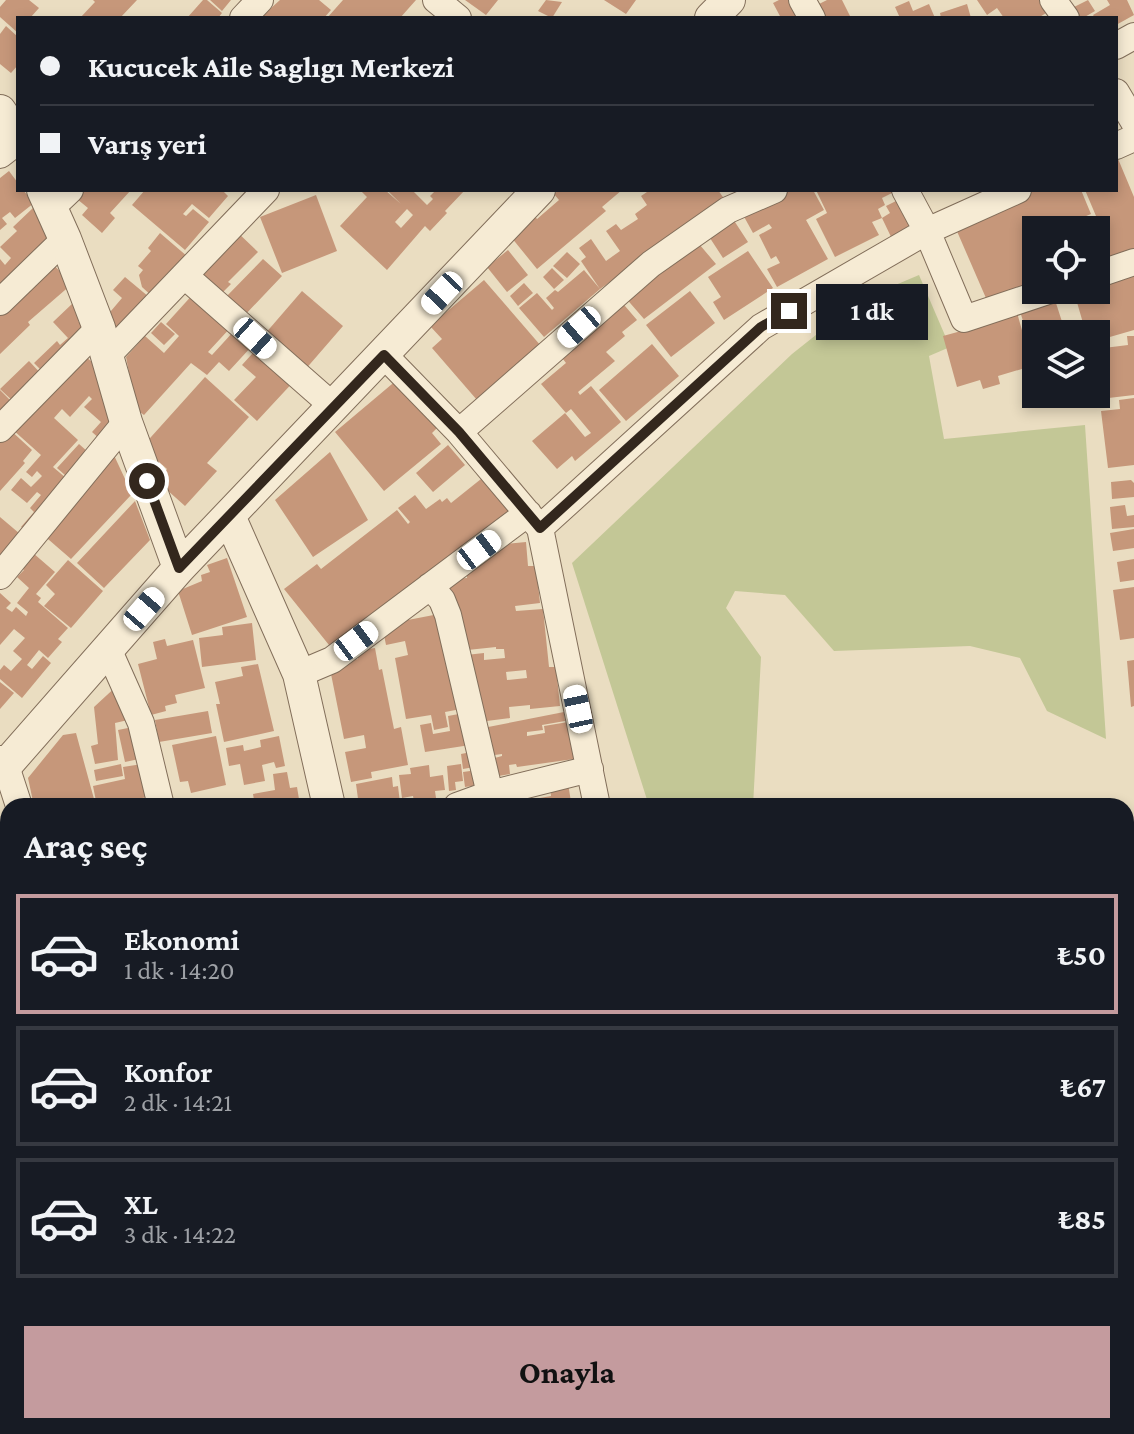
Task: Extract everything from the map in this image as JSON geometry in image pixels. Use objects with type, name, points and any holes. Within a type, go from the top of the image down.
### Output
[{"type":"street","points":[[245,16],[260,0]]},
{"type":"street","points":[[713,16],[729,0]]},
{"type":"street","points":[[1118,95],[1134,122]]},
{"type":"street","points":[[0,111],[16,137]]},
{"type":"street","points":[[0,155],[16,142]]},
{"type":"street","points":[[0,429],[185,276],[264,192]]},
{"type":"street","points":[[16,798],[2,766],[109,651],[179,568],[537,192]]},
{"type":"street","points":[[459,432],[651,264],[728,210],[769,192]]},
{"type":"street","points":[[906,192],[927,231],[964,319],[1022,300]]},
{"type":"street","points":[[299,674],[332,660],[430,586],[534,521],[761,327],[927,231],[1014,192]]},
{"type":"street","points":[[55,196],[65,239],[179,568]]},
{"type":"street","points":[[0,302],[65,239]]},
{"type":"street","points":[[1110,270],[1134,262]]},
{"type":"street","points":[[185,276],[333,406]]},
{"type":"street","points":[[384,355],[459,432],[534,521],[595,798]]},
{"type":"street","points":[[0,576],[126,422]]},
{"type":"street","points":[[229,516],[299,674],[327,798]]},
{"type":"street","points":[[430,586],[442,600],[448,615],[490,794]]},
{"type":"street","points":[[109,651],[141,723],[159,798]]},
{"type":"street","points":[[479,798],[590,769]]},
{"type":"green space","points":[[919,275],[950,347],[929,356],[944,439],[1085,425],[1106,739],[1047,711],[1020,658],[970,646],[834,651],[785,595],[735,591],[726,608],[761,657],[753,798],[646,798],[572,563],[792,354],[860,300]]},
{"type":"building","points":[[6,0],[29,0],[39,8],[32,16],[16,16],[16,31],[0,17],[0,7]]},
{"type":"building","points":[[93,0],[137,0],[122,16],[82,16],[95,2]]},
{"type":"building","points":[[203,0],[222,13],[220,16],[189,16]]},
{"type":"building","points":[[210,0],[231,0],[222,11]]},
{"type":"building","points":[[280,0],[319,0],[331,10],[326,16],[262,16]]},
{"type":"building","points":[[343,0],[416,0],[402,16],[329,16]]},
{"type":"building","points":[[465,0],[498,0],[486,15]]},
{"type":"building","points":[[546,0],[562,2],[553,16],[538,11]]},
{"type":"building","points":[[604,0],[636,0],[626,14]]},
{"type":"building","points":[[797,0],[805,16],[780,16],[773,3]]},
{"type":"building","points":[[827,0],[842,0],[850,16],[823,16],[817,5]]},
{"type":"building","points":[[977,0],[1044,0],[1051,10],[1041,16],[1003,16],[997,8],[987,15]]},
{"type":"building","points":[[1088,0],[1095,11],[1086,16],[1074,16],[1070,9]]},
{"type":"building","points":[[1107,0],[1127,0],[1134,15],[1118,24],[1118,16],[1093,15],[1110,5]]},
{"type":"building","points":[[909,1],[913,11],[929,4],[934,16],[899,16],[895,7]]},
{"type":"building","points":[[967,4],[970,16],[941,16],[940,13]]},
{"type":"building","points":[[6,26],[16,35],[16,67],[11,73],[0,64],[0,34]]},
{"type":"building","points":[[1118,159],[1134,197],[1134,252],[1110,262],[1110,216],[1096,216],[1086,192],[1118,192]]},
{"type":"building","points":[[9,171],[16,180],[16,192],[25,192],[34,203],[15,218],[10,212],[2,218],[7,224],[0,230],[0,178]]},
{"type":"building","points":[[82,192],[129,192],[110,213],[115,218],[102,233],[82,215],[88,208],[77,199]]},
{"type":"building","points":[[143,192],[224,192],[228,196],[209,218],[192,204],[183,214],[186,216],[193,209],[209,222],[185,250],[132,205]]},
{"type":"building","points":[[362,192],[387,192],[401,204],[389,192],[414,192],[427,205],[433,199],[430,196],[434,192],[463,192],[430,231],[425,226],[387,270],[340,226],[367,197]],"holes":[[[407,209],[413,215],[401,228],[395,222]]]},
{"type":"building","points":[[620,192],[602,207],[606,211],[537,269],[507,232],[531,212],[537,219],[559,200],[554,194]]},
{"type":"building","points":[[647,192],[719,192],[725,200],[600,289],[581,261],[586,257],[579,248],[591,239],[606,261],[620,251],[606,231],[616,224],[621,230],[638,219],[635,214],[647,205],[641,196]]},
{"type":"building","points":[[779,192],[814,192],[824,210],[806,220],[828,259],[777,287],[767,269],[780,263],[776,256],[771,259],[759,235],[772,228],[769,224],[753,233],[742,213]]},
{"type":"building","points":[[817,192],[894,192],[882,198],[885,205],[878,209],[882,218],[872,222],[879,235],[835,257],[816,219],[827,213]]},
{"type":"building","points":[[1030,192],[1082,192],[1091,214],[1022,216],[1022,291],[989,305],[956,229],[1030,198],[1027,193]]},
{"type":"building","points":[[316,195],[337,251],[282,273],[260,217]]},
{"type":"building","points":[[900,199],[915,230],[893,241],[882,218],[890,213],[886,206]]},
{"type":"building","points":[[33,208],[55,243],[0,296],[0,259],[5,265],[11,258],[0,247],[17,231],[13,227]]},
{"type":"building","points":[[733,219],[748,242],[723,258],[708,235]]},
{"type":"building","points":[[235,230],[258,252],[228,282],[231,284],[218,297],[193,274]]},
{"type":"building","points":[[160,233],[188,257],[154,298],[142,287],[139,275],[143,270],[138,266],[151,251],[148,248]]},
{"type":"building","points":[[694,238],[716,264],[644,319],[624,296]]},
{"type":"building","points":[[508,250],[528,275],[507,292],[487,267]]},
{"type":"building","points":[[748,251],[773,288],[724,320],[713,302],[721,297],[708,277]]},
{"type":"building","points":[[567,252],[580,264],[567,278],[553,266]]},
{"type":"building","points":[[263,259],[282,276],[243,317],[224,299]]},
{"type":"building","points":[[50,261],[72,284],[28,322],[30,325],[0,354],[0,308]]},
{"type":"building","points":[[552,268],[564,280],[554,289],[543,277]]},
{"type":"building","points":[[584,270],[600,289],[544,337],[519,308],[537,293],[552,310],[554,308],[546,298]]},
{"type":"building","points":[[1134,275],[1134,330],[1110,337],[1110,320],[1082,320],[1077,304],[1110,304],[1110,282]]},
{"type":"building","points":[[125,277],[149,297],[123,333],[105,318],[122,298],[113,290]]},
{"type":"building","points":[[484,280],[541,346],[477,400],[432,348],[442,339],[430,326]]},
{"type":"building","points":[[524,283],[533,293],[518,306],[510,296]]},
{"type":"building","points":[[302,291],[343,326],[304,371],[264,335]]},
{"type":"building","points":[[690,291],[715,323],[671,357],[646,325]]},
{"type":"building","points":[[195,292],[232,326],[208,352],[212,355],[234,331],[252,346],[229,371],[219,362],[207,375],[191,363],[144,415],[136,409],[126,357],[145,336],[164,353],[179,336],[166,324]]},
{"type":"building","points":[[619,299],[637,320],[622,332],[625,336],[606,352],[615,361],[578,392],[580,395],[591,386],[621,422],[575,461],[572,456],[557,469],[532,441],[565,413],[585,437],[591,433],[571,409],[566,413],[541,384],[566,363],[557,351]]},
{"type":"building","points":[[73,303],[84,315],[78,321],[90,332],[48,377],[34,363],[57,341],[60,345],[68,338],[53,322]]},
{"type":"building","points":[[1042,304],[1056,304],[1061,320],[1023,320],[1020,311]]},
{"type":"building","points":[[1016,309],[1022,330],[1022,369],[998,376],[1000,384],[983,389],[980,380],[957,387],[943,336],[983,325]]},
{"type":"building","points":[[161,322],[175,334],[164,345],[151,333]]},
{"type":"building","points":[[1127,336],[1134,336],[1134,395],[1110,398],[1110,347],[1128,345]]},
{"type":"building","points":[[652,344],[679,376],[626,421],[599,390]]},
{"type":"building","points":[[260,345],[297,378],[257,421],[234,400],[256,377],[242,365]]},
{"type":"building","points":[[86,357],[97,366],[94,370],[100,375],[108,418],[115,425],[101,440],[92,432],[101,422],[84,407],[92,399],[89,396],[70,417],[62,409],[54,418],[78,440],[53,467],[66,478],[30,534],[21,527],[34,512],[30,508],[41,495],[37,492],[27,503],[11,490],[21,478],[31,487],[42,476],[37,471],[32,477],[26,472],[41,455],[12,429]]},
{"type":"building","points":[[29,361],[45,378],[17,405],[0,389]]},
{"type":"building","points":[[205,377],[249,417],[207,463],[217,471],[185,506],[157,481],[167,469],[142,447]]},
{"type":"building","points":[[398,379],[438,427],[432,433],[441,444],[384,491],[335,432]]},
{"type":"building","points":[[0,390],[17,407],[0,424]]},
{"type":"building","points":[[1134,398],[1134,465],[1108,468],[1101,411],[1120,409],[1119,400]]},
{"type":"building","points":[[8,428],[32,450],[23,461],[25,463],[0,491],[0,437]]},
{"type":"building","points":[[79,444],[88,452],[66,476],[57,468]]},
{"type":"building","points":[[448,445],[465,465],[433,492],[416,473]]},
{"type":"building","points":[[112,451],[132,494],[71,559],[41,533]]},
{"type":"building","points":[[330,452],[368,520],[313,557],[275,500]]},
{"type":"building","points":[[486,475],[513,509],[333,650],[284,589],[317,564],[321,569],[397,510],[408,524],[410,522],[398,508],[415,495],[426,509],[440,499],[442,502],[447,498],[451,503]]},
{"type":"building","points":[[1131,480],[1134,483],[1134,497],[1112,499],[1111,482]]},
{"type":"building","points":[[135,501],[150,540],[104,588],[77,563]]},
{"type":"building","points":[[1125,505],[1127,516],[1134,515],[1134,527],[1112,529],[1110,507]]},
{"type":"building","points":[[0,517],[26,539],[0,556]]},
{"type":"building","points":[[1134,529],[1134,548],[1113,551],[1110,533]]},
{"type":"building","points":[[526,542],[528,566],[536,566],[540,603],[515,606],[516,611],[543,609],[549,667],[556,667],[560,706],[530,709],[530,705],[509,707],[510,718],[479,722],[466,655],[484,653],[484,660],[505,658],[504,649],[458,651],[445,580],[467,578],[466,563],[487,561],[485,546]],"holes":[[[526,670],[527,678],[507,680],[506,672]]]},
{"type":"building","points":[[33,553],[55,572],[36,594],[41,598],[38,602],[68,628],[58,639],[62,642],[48,658],[39,650],[27,665],[32,669],[43,656],[51,663],[22,698],[0,679],[0,670],[4,665],[11,671],[22,659],[13,651],[25,638],[14,629],[0,645],[0,593],[11,603],[6,608],[12,612],[16,607],[26,616],[28,612],[17,603],[29,588],[17,577],[24,570],[20,567]]},
{"type":"building","points":[[227,558],[247,617],[192,635],[178,591],[202,581],[201,575],[210,572],[207,565]]},
{"type":"building","points":[[1134,559],[1134,580],[1120,582],[1117,562]]},
{"type":"building","points":[[68,560],[103,591],[71,628],[44,606],[55,594],[46,585]]},
{"type":"building","points":[[1134,587],[1134,638],[1120,640],[1113,590]]},
{"type":"building","points":[[444,613],[461,709],[445,712],[448,727],[434,730],[431,715],[406,719],[395,658],[408,655],[405,641],[386,645],[382,625]]},
{"type":"building","points":[[252,623],[256,660],[202,667],[199,638],[223,635],[222,627]]},
{"type":"building","points":[[165,639],[167,646],[193,640],[205,688],[175,695],[177,703],[165,706],[166,711],[151,715],[138,664],[157,659],[153,642]]},
{"type":"building","points":[[375,648],[394,729],[401,727],[408,765],[371,772],[372,778],[351,782],[345,752],[366,748],[364,735],[344,739],[330,669],[358,659],[356,651]]},
{"type":"building","points":[[1134,660],[1134,706],[1131,707],[1127,661]]},
{"type":"building","points":[[258,664],[274,731],[224,742],[215,682],[243,676],[241,667]]},
{"type":"building","points":[[0,682],[14,693],[0,709]]},
{"type":"building","points":[[120,683],[128,720],[115,723],[118,760],[95,764],[91,746],[98,744],[94,707]]},
{"type":"building","points":[[208,711],[212,733],[159,742],[155,720]]},
{"type":"building","points":[[564,712],[565,721],[542,725],[543,730],[527,732],[527,736],[545,733],[544,726],[568,722],[574,759],[517,767],[516,764],[509,765],[510,774],[493,777],[491,759],[502,754],[487,756],[483,728]]},
{"type":"building","points":[[464,713],[470,745],[425,752],[420,725],[431,723],[433,734],[450,731],[448,716]]},
{"type":"building","points":[[133,727],[139,759],[125,762],[118,730]]},
{"type":"building","points":[[76,733],[94,798],[32,798],[28,778],[63,735]]},
{"type":"building","points":[[216,736],[226,785],[191,793],[188,781],[180,782],[172,745]]},
{"type":"building","points":[[279,736],[285,766],[276,768],[274,762],[262,765],[265,781],[244,785],[240,764],[229,766],[226,748],[243,745],[244,751],[261,747],[260,740]]},
{"type":"building","points":[[471,752],[474,767],[463,769],[461,754]]},
{"type":"building","points":[[121,764],[123,776],[96,781],[94,770]]},
{"type":"building","points":[[142,764],[148,797],[95,798],[93,786],[125,779],[123,767]]},
{"type":"building","points":[[461,764],[463,781],[455,782],[456,790],[449,791],[447,766]]},
{"type":"building","points":[[429,765],[430,777],[443,775],[445,790],[435,791],[436,798],[402,798],[399,775],[411,774],[410,768]]},
{"type":"building","points":[[477,770],[479,785],[465,787],[463,772]]},
{"type":"building","points":[[287,772],[290,788],[297,787],[299,798],[254,798],[253,794],[275,790],[273,774]]},
{"type":"building","points":[[392,777],[393,787],[398,786],[399,798],[358,798],[356,784]]},
{"type":"building","points":[[568,783],[570,798],[540,798],[551,796],[550,785]]},
{"type":"route","points":[[147,481],[179,568],[384,355],[459,432],[540,528],[761,327],[789,311]]}]
